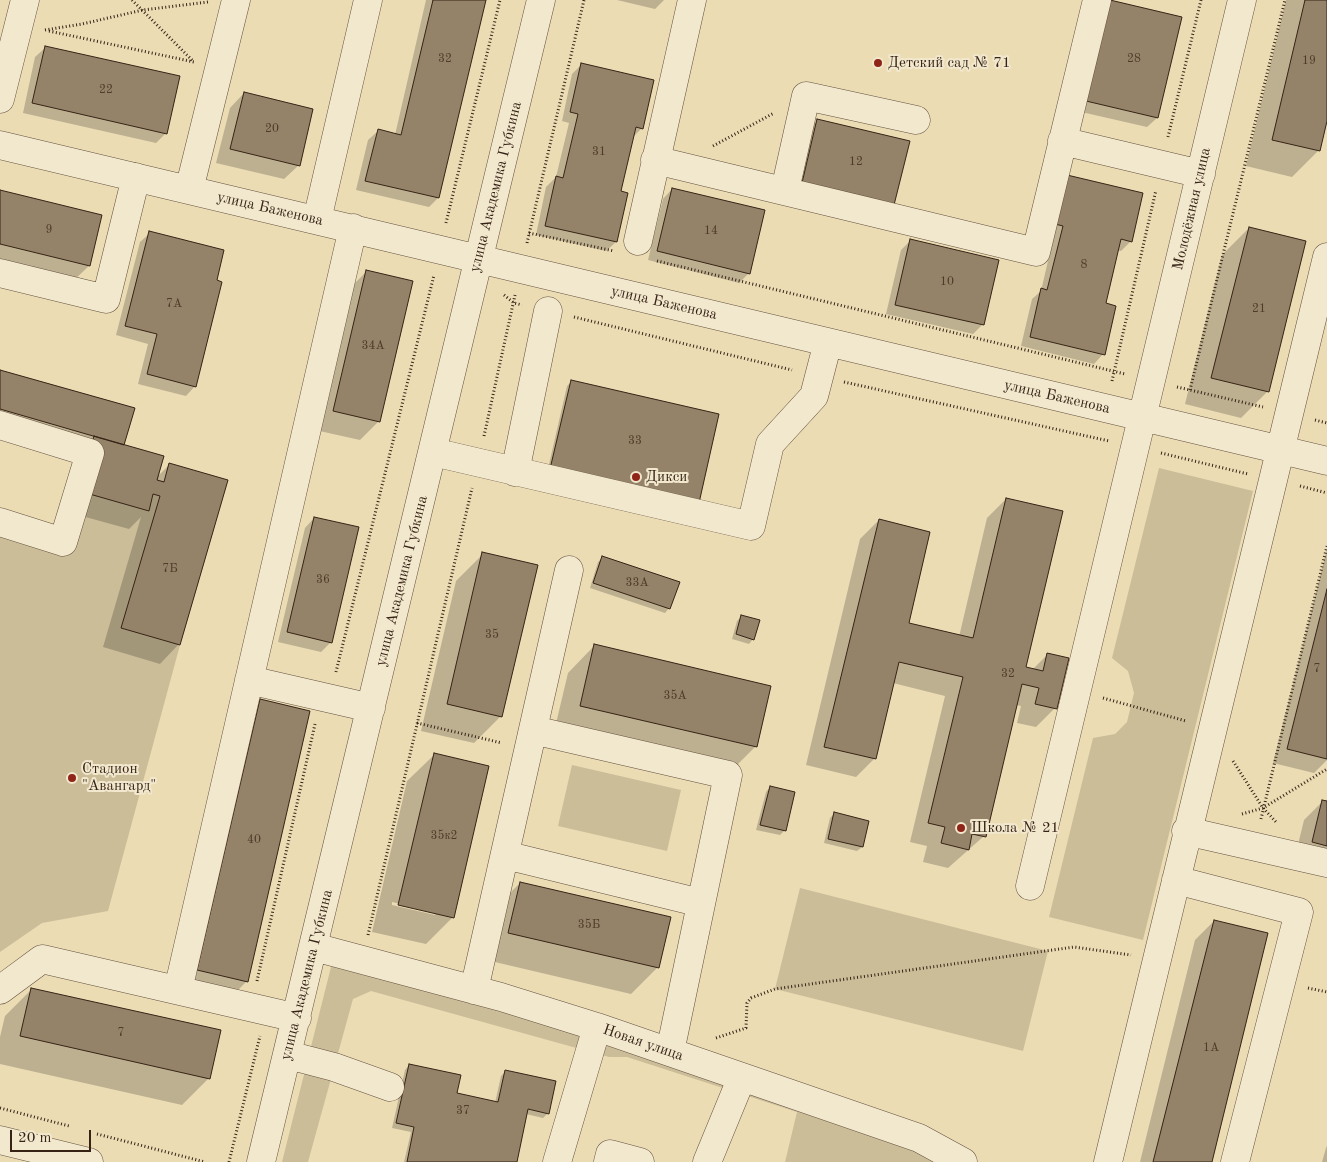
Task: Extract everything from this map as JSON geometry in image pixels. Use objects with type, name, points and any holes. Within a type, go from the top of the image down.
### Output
[{"type":"street","points":[[0,99],[25,0]]},
{"type":"street","points":[[188,190],[209,72],[236,0]]},
{"type":"street","name":"улица Академика Губкина","points":[[261,1162],[542,0]]},
{"type":"street","points":[[636,251],[666,162],[692,0]]},
{"type":"street","points":[[666,162],[1036,252],[1097,0]]},
{"type":"street","name":"Молодёжная улица","points":[[1030,886],[1242,0]]},
{"type":"street","points":[[317,220],[364,1]]},
{"type":"street","points":[[785,190],[806,96],[916,120]]},
{"type":"street","points":[[1062,141],[1201,174]]},
{"type":"street","name":"улица Баженова","points":[[0,145],[1327,461]]},
{"type":"street","points":[[0,273],[106,299],[136,177]]},
{"type":"street","points":[[178,990],[353,228]]},
{"type":"street","points":[[1108,1162],[1176,880],[1186,831],[1327,256]]},
{"type":"street","points":[[515,472],[548,311]]},
{"type":"street","points":[[433,452],[751,526],[770,444],[814,396],[828,342]]},
{"type":"street","points":[[0,425],[90,453],[63,542],[0,522]]},
{"type":"street","points":[[474,990],[569,570]]},
{"type":"street","points":[[249,680],[371,708]]},
{"type":"street","points":[[531,740],[728,775],[701,903],[675,1054]]},
{"type":"street","points":[[1186,831],[1327,863]]},
{"type":"street","points":[[505,855],[701,903]]},
{"type":"street","points":[[1176,880],[1299,912],[1235,1162]]},
{"type":"street","name":"Новая улица","points":[[314,947],[474,990],[597,1027],[918,1138],[963,1162]]},
{"type":"street","points":[[0,990],[42,960],[297,1018]]},
{"type":"street","points":[[557,1162],[597,1027]]},
{"type":"street","points":[[288,1056],[334,1067],[390,1087]]},
{"type":"street","points":[[706,1162],[742,1077]]},
{"type":"street","points":[[0,1140],[89,1162]]},
{"type":"street","points":[[608,1162],[610,1154],[640,1162]]},
{"type":"path","points":[[132,0],[209,72]]},
{"type":"path","points":[[14,42],[44,30],[82,24],[143,10],[236,0]]},
{"type":"path","points":[[229,1162],[264,1020],[257,976],[317,713],[334,681],[500,0]]},
{"type":"path","points":[[362,960],[584,0]]},
{"type":"path","points":[[1106,408],[1201,0]]},
{"type":"path","points":[[1190,390],[1285,0]]},
{"type":"path","points":[[44,30],[209,72]]},
{"type":"path","points":[[666,162],[806,96]]},
{"type":"path","points":[[529,233],[636,251],[1327,423]]},
{"type":"path","points":[[1254,846],[1327,546]]},
{"type":"path","points":[[417,723],[531,740]]},
{"type":"path","points":[[1238,816],[1263,808],[1327,769]]},
{"type":"path","points":[[675,1054],[746,1028],[747,1003],[751,998],[775,989],[1074,947],[1156,958]]},
{"type":"path","points":[[0,1108],[75,1128]]},
{"type":"path","points":[[93,1133],[206,1162]]},
{"type":"shaded area","name":"Стадион \"Авангард\"","points":[[0,370],[135,408],[124,445],[164,456],[158,480],[164,481],[169,463],[228,480],[180,645],[108,911],[42,923],[0,952],[0,532],[60,552],[94,436],[0,409]]},
{"type":"shaded area","points":[[1159,468],[1253,491],[1143,940],[1049,917],[1093,738],[1115,734],[1127,722],[1134,693],[1128,671],[1112,658]]},
{"type":"shaded area","points":[[572,765],[681,790],[667,851],[558,826]]},
{"type":"shaded area","points":[[800,888],[1048,951],[1023,1051],[775,989]]},
{"type":"shaded area","points":[[332,963],[499,1009],[804,1109],[915,1151],[935,1162],[785,1162],[797,1112],[627,1057],[609,1057],[371,991],[353,999],[308,1162],[282,1162]]},
{"type":"building","points":[[433,0],[486,0],[439,198],[365,181],[378,129],[401,135]]},
{"type":"building","points":[[1110,0],[1182,17],[1158,118],[1086,101]]},
{"type":"building","points":[[1305,0],[1327,0],[1327,121],[1320,151],[1272,140]]},
{"type":"building","points":[[45,46],[180,76],[167,134],[32,103]]},
{"type":"building","points":[[581,63],[654,80],[643,129],[636,127],[621,191],[628,193],[617,242],[545,226],[556,176],[563,178],[578,114],[570,112]]},
{"type":"building","points":[[244,92],[313,109],[300,166],[230,149]]},
{"type":"building","points":[[817,119],[910,141],[894,205],[802,183]]},
{"type":"building","points":[[1067,175],[1143,193],[1132,242],[1121,239],[1106,303],[1116,306],[1105,355],[1030,337],[1041,288],[1047,290],[1063,226],[1055,224]]},
{"type":"building","points":[[672,188],[765,210],[750,274],[657,251]]},
{"type":"building","points":[[0,190],[102,215],[90,266],[0,244]]},
{"type":"building","points":[[1249,227],[1306,241],[1269,392],[1211,378]]},
{"type":"building","points":[[149,231],[224,250],[217,280],[222,282],[196,387],[147,374],[157,334],[125,326]]},
{"type":"building","points":[[910,239],[999,260],[984,325],[895,305]]},
{"type":"building","points":[[366,270],[413,281],[380,422],[333,411]]},
{"type":"building","points":[[0,370],[135,408],[124,445],[0,409]]},
{"type":"building","points":[[571,380],[719,414],[699,503],[550,469]]},
{"type":"building","points":[[94,436],[164,456],[157,480],[164,482],[169,463],[228,480],[180,645],[121,628],[160,496],[153,494],[149,511],[79,491]]},
{"type":"building","points":[[1006,498],[1063,511],[1026,667],[1043,671],[1047,653],[1069,658],[1057,709],[1035,704],[1039,688],[1022,684],[986,837],[972,834],[969,850],[941,843],[945,827],[928,823],[963,677],[899,662],[876,759],[824,747],[879,519],[930,532],[909,623],[973,638]]},
{"type":"building","points":[[314,517],[359,527],[332,643],[287,632]]},
{"type":"building","points":[[482,552],[538,565],[502,717],[447,704]]},
{"type":"building","points":[[602,556],[680,582],[670,609],[593,583]]},
{"type":"building","points":[[1327,589],[1327,759],[1287,749]]},
{"type":"building","points":[[741,615],[760,620],[754,640],[736,634]]},
{"type":"building","points":[[594,644],[771,686],[757,747],[580,706]]},
{"type":"building","points":[[260,699],[310,711],[248,982],[197,970]]},
{"type":"building","points":[[434,753],[489,766],[454,918],[398,905]]},
{"type":"building","points":[[770,786],[795,792],[786,831],[760,825]]},
{"type":"building","points":[[1322,800],[1327,801],[1327,846],[1312,842]]},
{"type":"building","points":[[834,812],[869,821],[863,847],[828,839]]},
{"type":"building","points":[[520,882],[671,917],[659,968],[508,933]]},
{"type":"building","points":[[1214,920],[1268,933],[1212,1162],[1153,1162]]},
{"type":"building","points":[[31,988],[221,1030],[210,1079],[20,1036]]},
{"type":"building","points":[[409,1064],[461,1075],[457,1093],[498,1102],[505,1070],[556,1081],[549,1114],[528,1109],[517,1162],[407,1162],[414,1127],[396,1123]]},
{"type":"place","name":"Детский сад № 71","points":[[878,63]]},
{"type":"place","name":"Дикси","points":[[636,477]]},
{"type":"place","name":"Стадион \"Авангард\"","points":[[72,778]]},
{"type":"place","name":"Школа № 21","points":[[961,828]]}]
